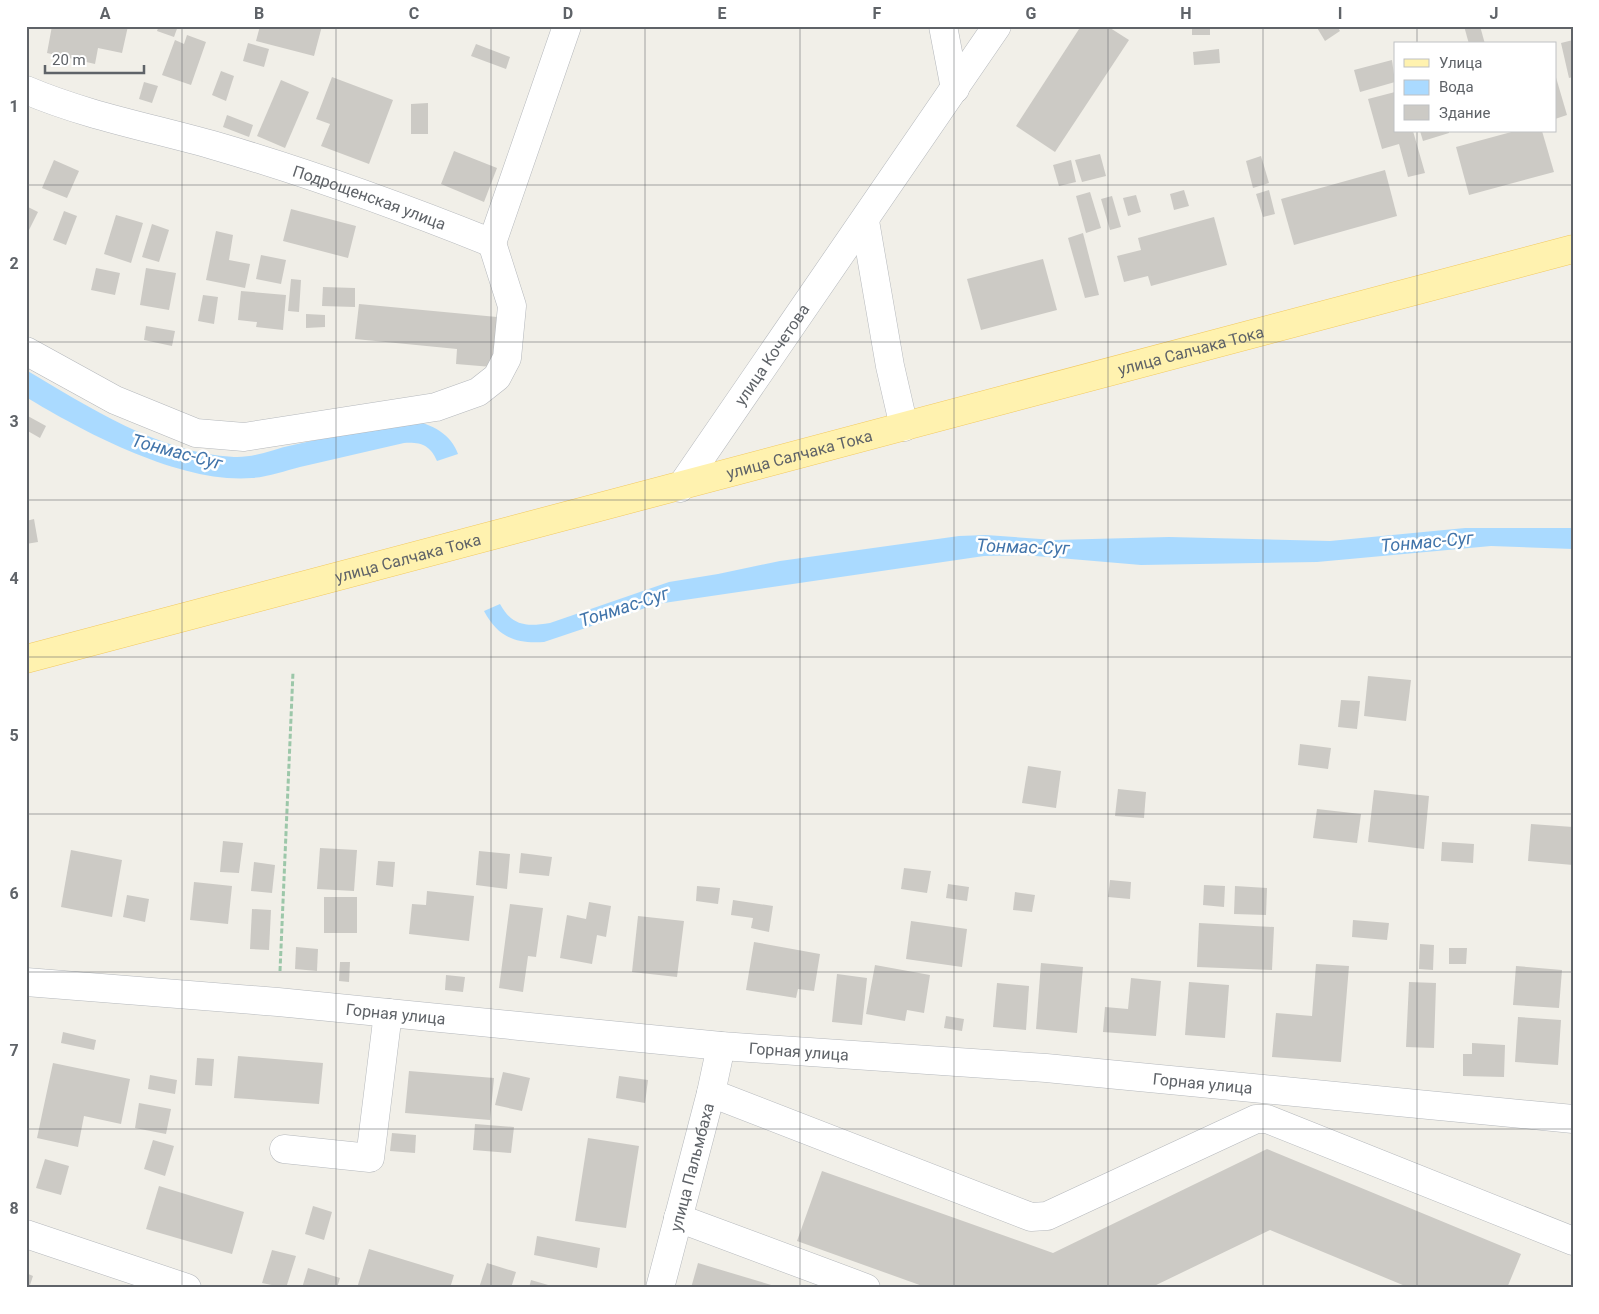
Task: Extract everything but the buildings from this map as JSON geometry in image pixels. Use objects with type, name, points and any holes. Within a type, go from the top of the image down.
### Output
[{"type":"main road","name":"улица Салчака Тока","points":[[26,659],[680,488],[1573,249]]},
{"type":"street","points":[[26,351],[115,400],[196,433],[244,437],[436,407],[478,392],[497,377],[508,358],[512,306],[492,243],[567,26]]},
{"type":"street","points":[[943,26],[955,89]]},
{"type":"street","name":"улица Кочетова","points":[[680,488],[997,26]]},
{"type":"street","name":"Подрощенская улица","points":[[26,90],[57,103],[216,146],[319,179],[492,243]]},
{"type":"street","points":[[865,220],[890,366],[904,427]]},
{"type":"street","name":"Горная улица","points":[[27,984],[278,1002],[721,1046],[1046,1068],[1573,1119]]},
{"type":"street","points":[[284,1149],[370,1158],[388,1013]]},
{"type":"street","name":"улица Пальмбаха","points":[[660,1288],[711,1093],[721,1046]]},
{"type":"street","points":[[711,1093],[1031,1218],[1047,1216],[1256,1119],[1266,1119],[1573,1241]]},
{"type":"street","points":[[678,1218],[866,1288]]},
{"type":"street","points":[[26,1234],[187,1288]]},
{"type":"path","points":[[278,1002],[293,672]]},
{"type":"water","name":"Тонмас-Суг","points":[[26,370],[126,426],[179,447],[206,454],[234,457],[249,456],[411,420],[426,424],[440,431],[451,441],[458,454],[437,461],[428,448],[420,444],[404,443],[252,478],[225,478],[195,473],[135,453],[105,440],[76,426],[26,397]]},
{"type":"water","name":"Тонмас-Суг","points":[[1465,528],[1573,528],[1573,549],[1491,546],[1317,562],[1141,565],[1024,555],[984,556],[657,604],[544,642],[524,642],[508,637],[495,627],[484,611],[500,604],[510,617],[520,623],[534,625],[550,623],[669,582],[780,561],[959,536],[986,535],[1054,540],[1169,537],[1330,541]]}]
